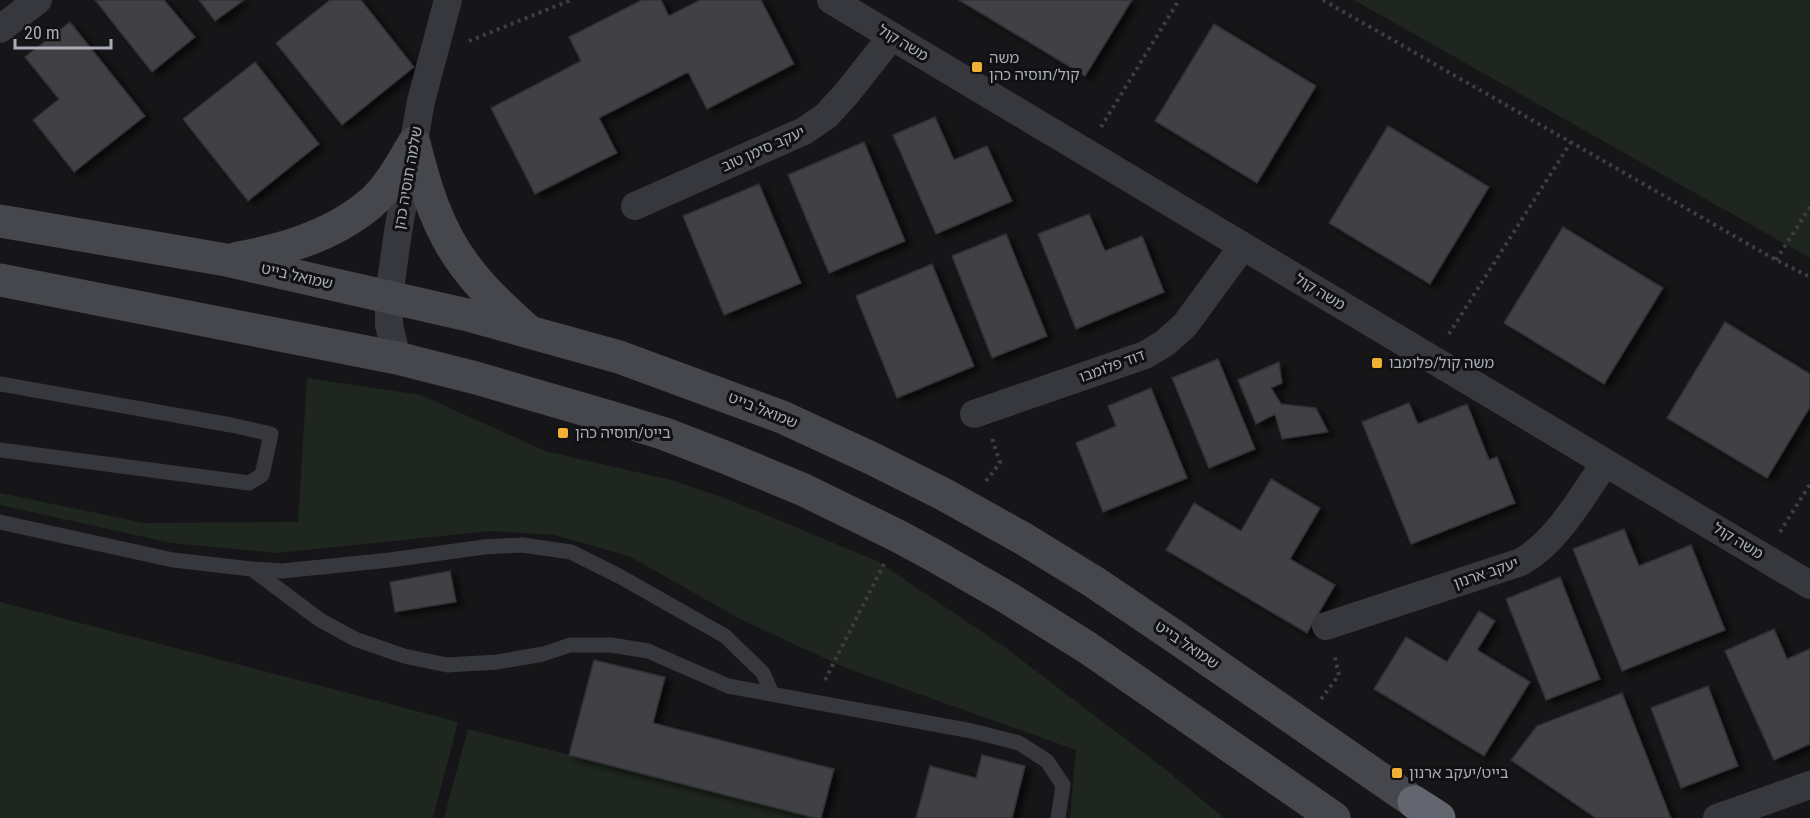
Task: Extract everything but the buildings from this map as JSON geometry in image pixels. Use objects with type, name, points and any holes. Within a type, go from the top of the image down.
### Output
[{"type":"street","points":[[0,29],[38,0]]},
{"type":"street","name":"שלמה תוסיה כהן","points":[[397,358],[389,325],[389,296],[421,101],[448,0]]},
{"type":"street","name":"משה קול","points":[[831,0],[1810,585]]},
{"type":"street","name":"יעקב סימן טוב","points":[[635,206],[804,131],[826,116],[892,36]]},
{"type":"street","points":[[226,260],[297,244],[343,222],[371,203],[393,178],[414,143]]},
{"type":"street","points":[[414,143],[429,198],[454,249],[489,294],[528,331]]},
{"type":"street","name":"שמואל בייט","points":[[0,221],[226,260],[389,296],[620,357],[782,417],[945,495],[1024,539],[1094,582],[1429,813]]},
{"type":"street","name":"דוד פלומבו","points":[[982,423],[1145,355],[1165,343],[1185,325],[1243,246]]},
{"type":"street","points":[[0,280],[397,358],[621,420],[727,458],[804,490],[935,555],[1018,604],[1088,648],[1335,818]]},
{"type":"street","name":"יעקב ארנון","points":[[1329,636],[1521,562],[1536,554],[1552,538],[1605,463]]},
{"type":"street","points":[[1717,818],[1810,785]]},
{"type":"lane","points":[[0,384],[271,434],[262,475],[249,483],[0,450]]},
{"type":"lane","points":[[0,522],[173,560],[282,571],[390,560],[484,547],[522,545],[571,552],[619,576],[725,636],[763,674],[772,694]]},
{"type":"lane","points":[[252,569],[320,620],[355,639],[404,656],[447,665],[497,662],[543,654],[570,645],[611,645],[648,651],[728,686],[972,731],[1019,743],[1047,761],[1063,785],[1058,818]]},
{"type":"path","points":[[432,56],[571,0]]},
{"type":"path","points":[[1085,152],[1179,0]]},
{"type":"path","points":[[1323,0],[1776,260],[1810,277]]},
{"type":"path","points":[[1432,359],[1571,142]]},
{"type":"path","points":[[1776,260],[1810,207]]},
{"type":"path","points":[[982,423],[1000,463],[986,482]]},
{"type":"path","points":[[1764,557],[1810,484]]},
{"type":"path","points":[[826,677],[885,561]]},
{"type":"path","points":[[1317,705],[1339,675],[1329,636]]},
{"type":"shaded area","points":[[1354,0],[1810,0],[1810,258]]},
{"type":"shaded area","points":[[307,378],[421,395],[545,451],[671,480],[730,500],[877,561],[1006,648],[1166,770],[1224,818],[1070,818],[1076,750],[846,668],[740,619],[629,556],[555,535],[490,531],[277,553],[171,543],[0,505],[0,493],[144,523],[298,522]]},
{"type":"shaded area","points":[[0,602],[458,722],[433,818],[0,818]]},
{"type":"shaded area","points":[[468,729],[815,818],[444,818]]},
{"type":"place","name":"משה קול/תוסיה כהן","points":[[977,67]]},
{"type":"place","name":"משה קול/פלומבו","points":[[1377,363]]},
{"type":"place","name":"בייט/תוסיה כהן","points":[[563,433]]},
{"type":"place","name":"בייט/יעקב ארנון","points":[[1397,773]]}]
